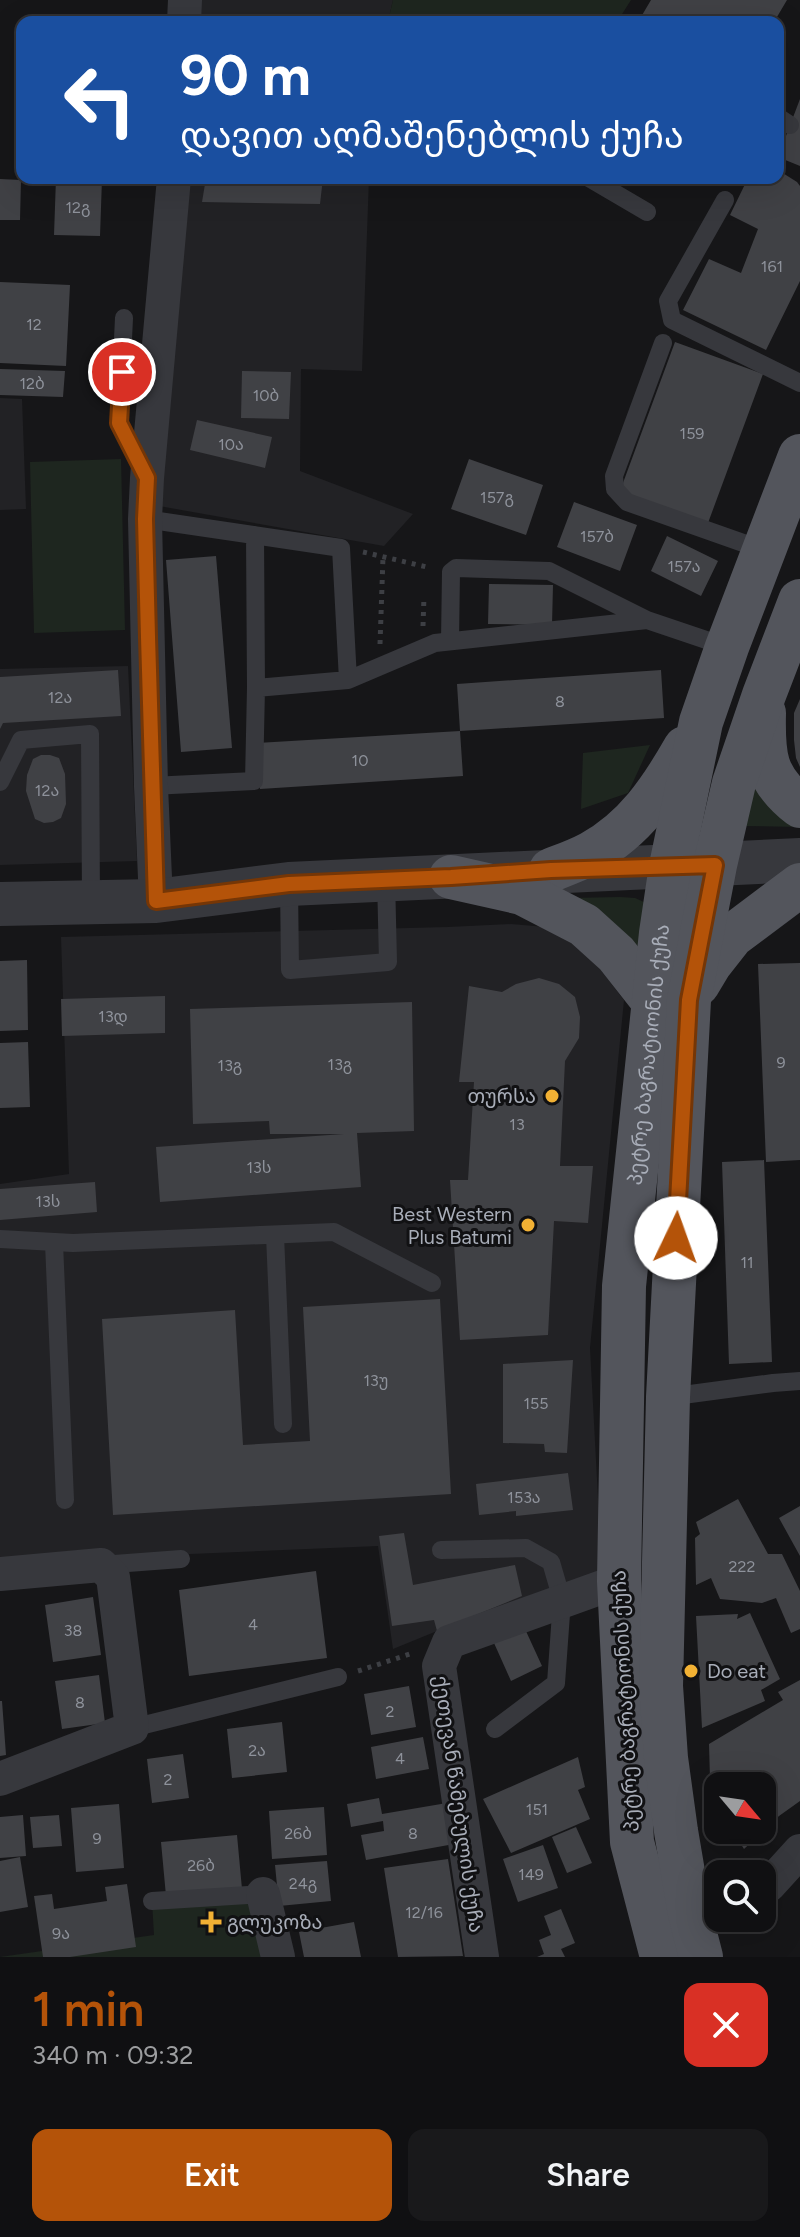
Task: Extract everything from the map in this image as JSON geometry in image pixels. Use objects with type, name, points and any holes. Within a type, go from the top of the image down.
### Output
[{"type":"main road","name":"პეტრე ბაგრატიონის ქუჩა","points":[[701,1957],[704,1909],[666,1758],[661,1686],[668,1397],[671,1000],[661,933],[671,866],[701,722],[800,456]]},
{"type":"main road","name":"პეტრე ბაგრატიონის ქუჩა","points":[[662,1957],[632,1842],[619,1581],[624,1286],[671,1000],[715,865],[734,783],[800,601]]},
{"type":"main road","points":[[764,695],[764,746],[769,771],[800,806]]},
{"type":"main road","points":[[551,870],[590,853],[616,837],[639,817],[661,789],[701,722]]},
{"type":"main road","points":[[451,877],[522,893],[584,925],[671,1000],[710,964],[732,936],[800,885]]},
{"type":"street","points":[[156,901],[145,519],[173,184]]},
{"type":"street","points":[[0,904],[156,901],[289,884],[800,860]]},
{"type":"street","points":[[0,1574],[101,1565],[113,1577],[132,1728],[0,1779]]},
{"type":"street","points":[[449,1642],[619,1581]]},
{"type":"street","name":"ქეთევან წამებულის ქუჩა","points":[[449,1642],[439,1666],[482,1957]]},
{"type":"street","points":[[776,1877],[800,1851]]},
{"type":"street","points":[[263,1894],[278,1957]]},
{"type":"lane","points":[[599,184],[647,212]]},
{"type":"lane","points":[[725,200],[668,301],[672,320],[800,383]]},
{"type":"lane","points":[[124,318],[119,423],[147,478]]},
{"type":"lane","points":[[663,343],[614,476],[615,489],[627,502],[764,550]]},
{"type":"lane","points":[[145,519],[341,548],[348,680]]},
{"type":"lane","points":[[151,786],[254,781],[255,535]]},
{"type":"lane","points":[[450,641],[451,572],[456,568],[549,571],[647,620],[727,647]]},
{"type":"lane","points":[[256,688],[348,680],[435,643],[647,620]]},
{"type":"lane","points":[[0,782],[21,740],[90,734],[91,902]]},
{"type":"lane","points":[[289,884],[290,970],[388,962],[386,878]]},
{"type":"lane","points":[[0,1239],[54,1243],[334,1232],[432,1283]]},
{"type":"lane","points":[[275,1235],[283,1424]]},
{"type":"lane","points":[[54,1243],[65,1500]]},
{"type":"lane","points":[[668,1397],[800,1381]]},
{"type":"lane","points":[[441,1550],[526,1548],[551,1562],[562,1600],[556,1683],[495,1729]]},
{"type":"lane","points":[[101,1565],[181,1559]]},
{"type":"lane","points":[[132,1728],[338,1677]]},
{"type":"lane","points":[[152,1901],[263,1894]]},
{"type":"path","points":[[341,548],[451,572]]},
{"type":"path","points":[[380,665],[383,557]]},
{"type":"path","points":[[425,580],[426,567]]},
{"type":"path","points":[[422,649],[424,594]]},
{"type":"path","points":[[338,1677],[449,1642]]},
{"type":"shaded area","points":[[190,0],[393,0],[389,16],[189,16]]},
{"type":"shaded area","points":[[393,0],[631,0],[621,16],[389,16]]},
{"type":"shaded area","points":[[179,184],[369,184],[362,371],[301,369],[300,471],[413,514],[384,546],[159,506]]},
{"type":"shaded area","points":[[0,398],[22,399],[26,509],[0,510]]},
{"type":"shaded area","points":[[121,459],[125,630],[34,633],[30,462]]},
{"type":"shaded area","points":[[128,666],[137,861],[0,865],[0,669]]},
{"type":"shaded area","points":[[650,745],[628,793],[581,809],[583,753]]},
{"type":"shaded area","points":[[754,745],[800,827],[743,826]]},
{"type":"shaded area","points":[[620,897],[646,903],[644,979],[570,898]]},
{"type":"shaded area","points":[[511,924],[569,929],[624,1000],[590,1348],[602,1573],[393,1649],[378,1546],[119,1557],[0,1566],[0,1184],[69,1174],[61,937]]},
{"type":"shaded area","points":[[263,1894],[278,1957],[0,1957],[154,1935],[152,1901]]},
{"type":"building","points":[[651,0],[787,0],[778,16],[642,16]]},
{"type":"building","points":[[800,99],[800,166],[784,159],[784,141]]},
{"type":"building","points":[[784,174],[800,186],[800,281],[766,350],[683,310],[709,259],[741,273],[758,229],[730,215],[745,184],[784,184]]},
{"type":"building","points":[[0,179],[16,180],[16,184],[21,184],[20,220],[0,220]]},
{"type":"building","points":[[56,184],[102,184],[100,236],[54,235]]},
{"type":"building","points":[[205,184],[322,184],[320,204],[202,202]]},
{"type":"building","points":[[0,282],[70,285],[66,366],[0,363]]},
{"type":"building","points":[[675,342],[763,374],[708,523],[620,491]]},
{"type":"building","points":[[0,369],[65,371],[63,397],[0,395]]},
{"type":"building","points":[[242,371],[291,372],[289,419],[241,418]]},
{"type":"building","points":[[197,420],[272,437],[265,468],[190,450]]},
{"type":"building","points":[[469,459],[543,485],[526,535],[451,509]]},
{"type":"building","points":[[574,502],[637,525],[620,571],[557,547]]},
{"type":"building","points":[[667,536],[718,561],[701,596],[651,571]]},
{"type":"building","points":[[216,556],[232,748],[181,752],[166,560]]},
{"type":"building","points":[[489,584],[553,585],[552,625],[488,624]]},
{"type":"building","points":[[118,670],[121,716],[3,723],[0,729],[0,677]]},
{"type":"building","points":[[661,670],[664,718],[460,731],[457,684]]},
{"type":"building","points":[[800,699],[800,767],[794,740],[794,713]]},
{"type":"building","points":[[460,731],[463,776],[260,789],[257,743]]},
{"type":"building","points":[[41,755],[59,758],[65,774],[66,804],[61,818],[44,823],[35,819],[26,791],[27,775],[33,759]]},
{"type":"building","points":[[27,960],[28,1030],[0,1031],[0,961]]},
{"type":"building","points":[[800,963],[800,1160],[766,1162],[758,964]]},
{"type":"building","points":[[539,978],[559,984],[575,997],[580,1017],[579,1038],[565,1061],[560,1166],[593,1166],[588,1223],[554,1221],[548,1335],[460,1340],[450,1180],[468,1180],[474,1082],[459,1082],[469,986],[502,992],[516,984]]},
{"type":"building","points":[[165,996],[165,1033],[62,1036],[61,999]]},
{"type":"building","points":[[412,1002],[414,1131],[357,1133],[361,1187],[160,1202],[156,1147],[344,1134],[270,1134],[269,1121],[193,1124],[190,1009]]},
{"type":"building","points":[[28,1042],[30,1107],[0,1108],[0,1043]]},
{"type":"building","points":[[764,1160],[772,1362],[729,1364],[722,1162]]},
{"type":"building","points":[[95,1182],[97,1212],[0,1220],[0,1189]]},
{"type":"building","points":[[440,1299],[451,1494],[113,1515],[102,1319],[235,1310],[243,1445],[310,1441],[303,1307]]},
{"type":"building","points":[[573,1360],[567,1453],[545,1452],[544,1444],[503,1443],[503,1364]]},
{"type":"building","points":[[568,1473],[573,1510],[516,1516],[516,1511],[479,1515],[476,1484]]},
{"type":"building","points":[[738,1499],[768,1554],[782,1554],[800,1591],[800,1629],[791,1633],[776,1598],[762,1603],[720,1599],[711,1578],[696,1585],[695,1538],[700,1534],[696,1522]]},
{"type":"building","points":[[800,1506],[800,1556],[779,1518]]},
{"type":"building","points":[[404,1533],[413,1585],[515,1565],[522,1596],[437,1631],[434,1620],[392,1626],[379,1536]]},
{"type":"building","points":[[316,1571],[327,1658],[189,1676],[179,1590]]},
{"type":"building","points":[[93,1597],[101,1655],[53,1662],[45,1605]]},
{"type":"building","points":[[750,1613],[780,1679],[761,1690],[765,1701],[702,1728],[696,1616],[738,1614],[737,1619]]},
{"type":"building","points":[[525,1629],[542,1666],[511,1681],[494,1643]]},
{"type":"building","points":[[99,1675],[105,1723],[62,1729],[55,1681]]},
{"type":"building","points":[[800,1680],[800,1801],[776,1819],[776,1772],[710,1772],[709,1744],[783,1700],[778,1692]]},
{"type":"building","points":[[409,1686],[416,1727],[371,1735],[364,1694]]},
{"type":"building","points":[[0,1701],[6,1755],[0,1756]]},
{"type":"building","points":[[282,1722],[287,1772],[232,1778],[227,1729]]},
{"type":"building","points":[[423,1737],[429,1769],[376,1779],[371,1747]]},
{"type":"building","points":[[183,1754],[189,1798],[152,1803],[147,1759]]},
{"type":"building","points":[[578,1757],[585,1787],[578,1790],[590,1819],[511,1853],[483,1799]]},
{"type":"building","points":[[379,1798],[382,1814],[447,1803],[454,1844],[366,1860],[361,1835],[384,1831],[383,1821],[351,1827],[347,1804]]},
{"type":"building","points":[[119,1804],[124,1868],[76,1872],[71,1808]]},
{"type":"building","points":[[324,1807],[327,1855],[272,1859],[269,1811]]},
{"type":"building","points":[[23,1815],[26,1856],[0,1858],[0,1817]]},
{"type":"building","points":[[59,1815],[62,1846],[33,1848],[30,1817]]},
{"type":"building","points":[[576,1827],[592,1863],[567,1873],[552,1837]]},
{"type":"building","points":[[237,1835],[242,1889],[166,1896],[161,1842]]},
{"type":"building","points":[[543,1845],[558,1888],[518,1902],[503,1859]]},
{"type":"building","points":[[20,1857],[28,1907],[0,1912],[0,1861]]},
{"type":"building","points":[[448,1859],[463,1956],[398,1957],[384,1868]]},
{"type":"building","points":[[327,1861],[331,1901],[279,1906],[275,1865]]},
{"type":"building","points":[[127,1884],[136,1947],[70,1957],[43,1957],[34,1896],[52,1894],[54,1909],[107,1901],[105,1887]]},
{"type":"building","points":[[561,1909],[575,1943],[561,1949],[565,1957],[537,1957],[544,1954],[539,1940],[551,1935],[544,1916]]},
{"type":"building","points":[[354,1922],[361,1957],[304,1957],[299,1932]]},
{"type":"place","name":"თურსა","points":[[552,1096]]},
{"type":"place","name":"Best Western Plus Batumi","points":[[528,1225]]},
{"type":"place","name":"Do eat","points":[[691,1671]]},
{"type":"place","name":"გლუკოზა","points":[[211,1922]]},
{"type":"route","points":[[122,372],[119,423],[147,478],[145,519],[156,901],[289,884],[715,865],[689,1000],[676,1238]]}]
